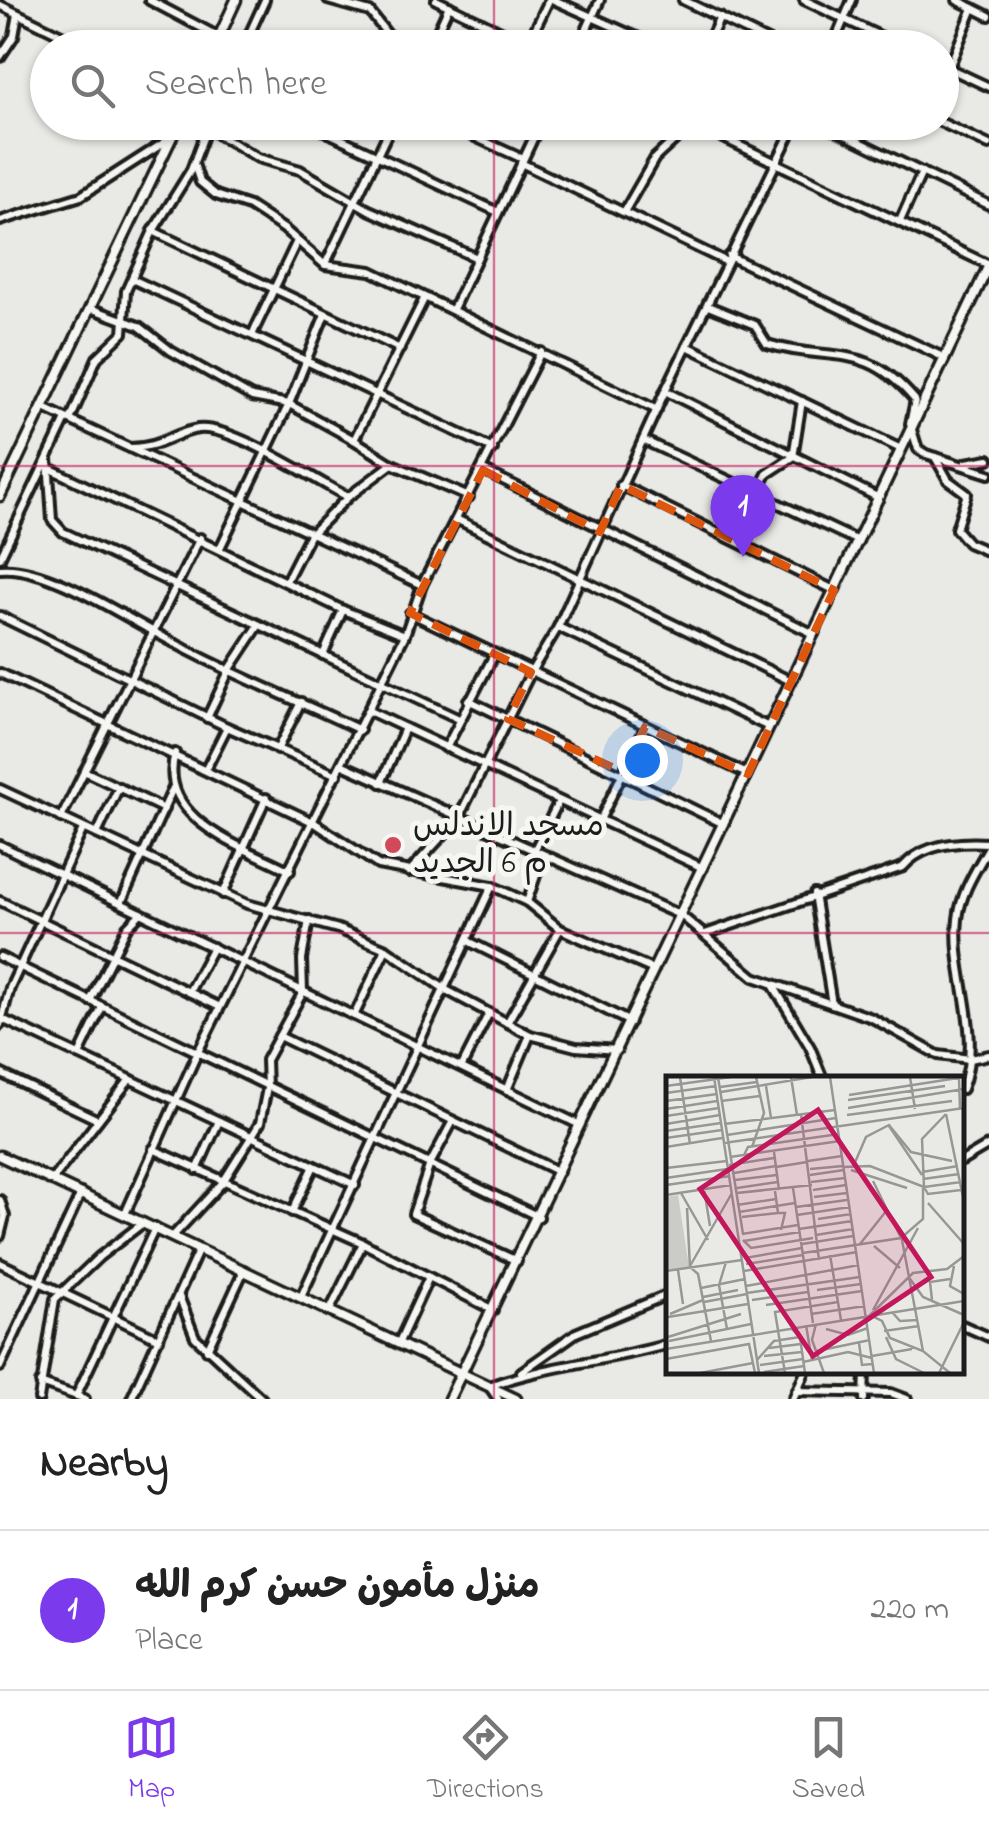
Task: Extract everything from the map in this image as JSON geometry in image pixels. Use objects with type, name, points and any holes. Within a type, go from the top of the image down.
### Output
[{"type":"street","points":[[149,0],[206,30]]},
{"type":"street","points":[[222,30],[236,0]]},
{"type":"street","points":[[251,30],[266,0]]},
{"type":"street","points":[[328,0],[370,12],[385,30]]},
{"type":"street","points":[[436,0],[499,30]]},
{"type":"street","points":[[586,30],[600,0]]},
{"type":"street","points":[[683,0],[746,30]]},
{"type":"street","points":[[804,0],[867,30]]},
{"type":"street","points":[[839,30],[852,0]]},
{"type":"street","points":[[957,0],[989,16]]},
{"type":"street","points":[[541,30],[557,1],[620,30]]},
{"type":"street","points":[[0,5],[51,30]]},
{"type":"street","points":[[438,30],[449,6]]},
{"type":"street","points":[[959,37],[973,8]]},
{"type":"street","points":[[0,56],[14,36],[18,14]]},
{"type":"street","points":[[714,30],[720,17]]},
{"type":"street","points":[[959,73],[989,87]]},
{"type":"street","points":[[959,131],[989,145]]},
{"type":"street","points":[[0,221],[81,196],[169,140]]},
{"type":"street","points":[[0,496],[171,140]]},
{"type":"street","points":[[0,558],[96,358],[120,336],[126,322],[124,296],[153,231],[194,164],[203,140]]},
{"type":"street","points":[[230,140],[250,154],[300,170],[354,203],[477,258]]},
{"type":"street","points":[[342,140],[498,212]]},
{"type":"street","points":[[325,264],[386,140]]},
{"type":"street","points":[[479,140],[624,212],[946,358]]},
{"type":"street","points":[[453,308],[532,140]]},
{"type":"street","points":[[624,212],[655,158],[674,140]]},
{"type":"street","points":[[449,1399],[989,265],[729,140]]},
{"type":"street","points":[[409,872],[458,820],[530,672],[558,627],[665,391],[788,140]]},
{"type":"street","points":[[856,140],[989,205]]},
{"type":"street","points":[[194,164],[200,182],[216,195],[249,206],[325,264],[365,268],[657,410]]},
{"type":"street","points":[[899,222],[922,172]]},
{"type":"street","points":[[153,231],[400,350]]},
{"type":"street","points":[[253,333],[298,241]]},
{"type":"street","points":[[132,278],[493,449]]},
{"type":"street","points":[[354,440],[424,299]]},
{"type":"street","points":[[708,306],[756,325],[767,344],[848,356],[882,366],[915,400],[909,435],[918,448],[989,474]]},
{"type":"street","points":[[90,308],[126,322],[252,398],[289,404],[392,464],[468,497]]},
{"type":"street","points":[[220,548],[289,404],[325,314]]},
{"type":"street","points":[[688,346],[902,450]]},
{"type":"street","points":[[126,1214],[197,1054],[406,635],[410,613],[422,586],[541,352]]},
{"type":"street","points":[[665,391],[880,498]]},
{"type":"street","points":[[757,494],[767,474],[793,456],[802,401]]},
{"type":"street","points":[[42,407],[422,586]]},
{"type":"street","points":[[129,448],[157,447],[198,429],[242,440],[348,497]]},
{"type":"street","points":[[643,440],[858,541]]},
{"type":"street","points":[[935,457],[948,480],[967,494],[956,530],[968,543],[989,552]]},
{"type":"street","points":[[964,464],[989,458]]},
{"type":"street","points":[[48,464],[343,610],[406,635]]},
{"type":"street","points":[[48,464],[56,526],[460,718]]},
{"type":"street","points":[[286,581],[309,536],[348,497],[392,464]]},
{"type":"street","points":[[483,470],[600,532],[814,634]]},
{"type":"street","points":[[621,485],[834,590]]},
{"type":"street","points":[[456,519],[791,681]]},
{"type":"street","points":[[60,818],[200,538]]},
{"type":"street","points":[[0,569],[24,570],[114,606],[154,633],[360,730]]},
{"type":"street","points":[[323,656],[343,610]]},
{"type":"street","points":[[410,613],[748,774]]},
{"type":"street","points":[[0,616],[227,727],[337,774]]},
{"type":"street","points":[[208,718],[230,668],[259,625]]},
{"type":"street","points":[[558,627],[769,727]]},
{"type":"street","points":[[446,748],[494,655]]},
{"type":"street","points":[[0,674],[266,798],[315,823],[378,865],[492,886],[526,902],[560,929],[655,971]]},
{"type":"street","points":[[468,700],[724,824]]},
{"type":"street","points":[[277,750],[301,702]]},
{"type":"street","points":[[369,711],[704,868]]},
{"type":"street","points":[[206,769],[227,727]]},
{"type":"street","points":[[600,820],[646,727]]},
{"type":"street","points":[[381,783],[405,728]]},
{"type":"street","points":[[121,903],[172,788],[170,771],[176,753]]},
{"type":"street","points":[[343,765],[458,820],[682,916],[736,964],[772,984],[872,1018],[938,1054],[970,1059],[989,1055]]},
{"type":"street","points":[[84,771],[164,809]]},
{"type":"street","points":[[97,834],[119,787]]},
{"type":"street","points":[[172,788],[200,825],[290,871]]},
{"type":"street","points":[[0,789],[223,894],[386,949],[446,990],[530,1035],[576,1048],[618,1050]]},
{"type":"street","points":[[223,894],[266,798]]},
{"type":"street","points":[[534,851],[559,801]]},
{"type":"street","points":[[83,828],[65,876],[20,966],[1,1020],[356,1186]]},
{"type":"street","points":[[704,934],[902,867],[910,858],[952,840],[989,845],[970,880],[958,920],[970,1059],[964,1082]]},
{"type":"street","points":[[0,845],[582,1125]]},
{"type":"street","points":[[526,902],[543,854]]},
{"type":"street","points":[[301,1297],[356,1186],[492,886]]},
{"type":"street","points":[[814,894],[832,1004]]},
{"type":"street","points":[[0,901],[220,1007]]},
{"type":"street","points":[[90,1001],[112,955],[140,913]]},
{"type":"street","points":[[173,1236],[224,1182],[265,1111],[266,1060],[303,992],[302,959],[309,920]]},
{"type":"street","points":[[507,1023],[531,974],[560,929]]},
{"type":"street","points":[[468,941],[630,1022]]},
{"type":"street","points":[[189,992],[213,948]]},
{"type":"street","points":[[354,1016],[386,949]]},
{"type":"street","points":[[0,957],[538,1217]]},
{"type":"street","points":[[772,984],[810,1047],[822,1076]]},
{"type":"street","points":[[79,1055],[102,1007]]},
{"type":"street","points":[[462,1066],[489,1013]]},
{"type":"street","points":[[507,1090],[530,1035]]},
{"type":"street","points":[[280,1036],[559,1172]]},
{"type":"street","points":[[0,1073],[98,1120]]},
{"type":"street","points":[[52,1180],[130,1079]]},
{"type":"street","points":[[453,1120],[430,1164],[413,1214],[516,1261]]},
{"type":"street","points":[[197,1170],[219,1121]]},
{"type":"street","points":[[964,1160],[989,1146]]},
{"type":"street","points":[[153,1149],[364,1243],[493,1310]]},
{"type":"street","points":[[0,1156],[516,1399]]},
{"type":"street","points":[[292,1212],[314,1166]]},
{"type":"street","points":[[0,1367],[80,1193]]},
{"type":"street","points":[[0,1200],[5,1216],[0,1236]]},
{"type":"street","points":[[39,1399],[51,1309],[61,1292],[144,1223]]},
{"type":"street","points":[[76,1396],[156,1228]]},
{"type":"street","points":[[330,1310],[364,1243]]},
{"type":"street","points":[[132,1399],[200,1248]]},
{"type":"street","points":[[0,1263],[159,1339]]},
{"type":"street","points":[[207,1350],[244,1270]]},
{"type":"street","points":[[399,1342],[429,1277]]},
{"type":"street","points":[[179,1294],[188,1324],[207,1350],[262,1399]]},
{"type":"street","points":[[515,1377],[554,1345],[612,1314],[666,1295]]},
{"type":"street","points":[[964,1325],[989,1337]]},
{"type":"street","points":[[489,1386],[666,1345]]},
{"type":"street","points":[[40,1383],[85,1399]]},
{"type":"street","points":[[489,1386],[498,1399]]},
{"type":"street","points":[[795,1395],[890,1393],[908,1399]]},
{"type":"highlighted area","points":[[483,470],[600,532],[621,485],[834,590],[748,774],[645,727],[623,772],[508,719],[531,672],[410,613]]},
{"type":"place","name":"منزل مأمون حسن كرم الله","points":[[743,557]]},
{"type":"place","name":"مسجد الاندلس م 6 الجديد","points":[[393,845]]}]
